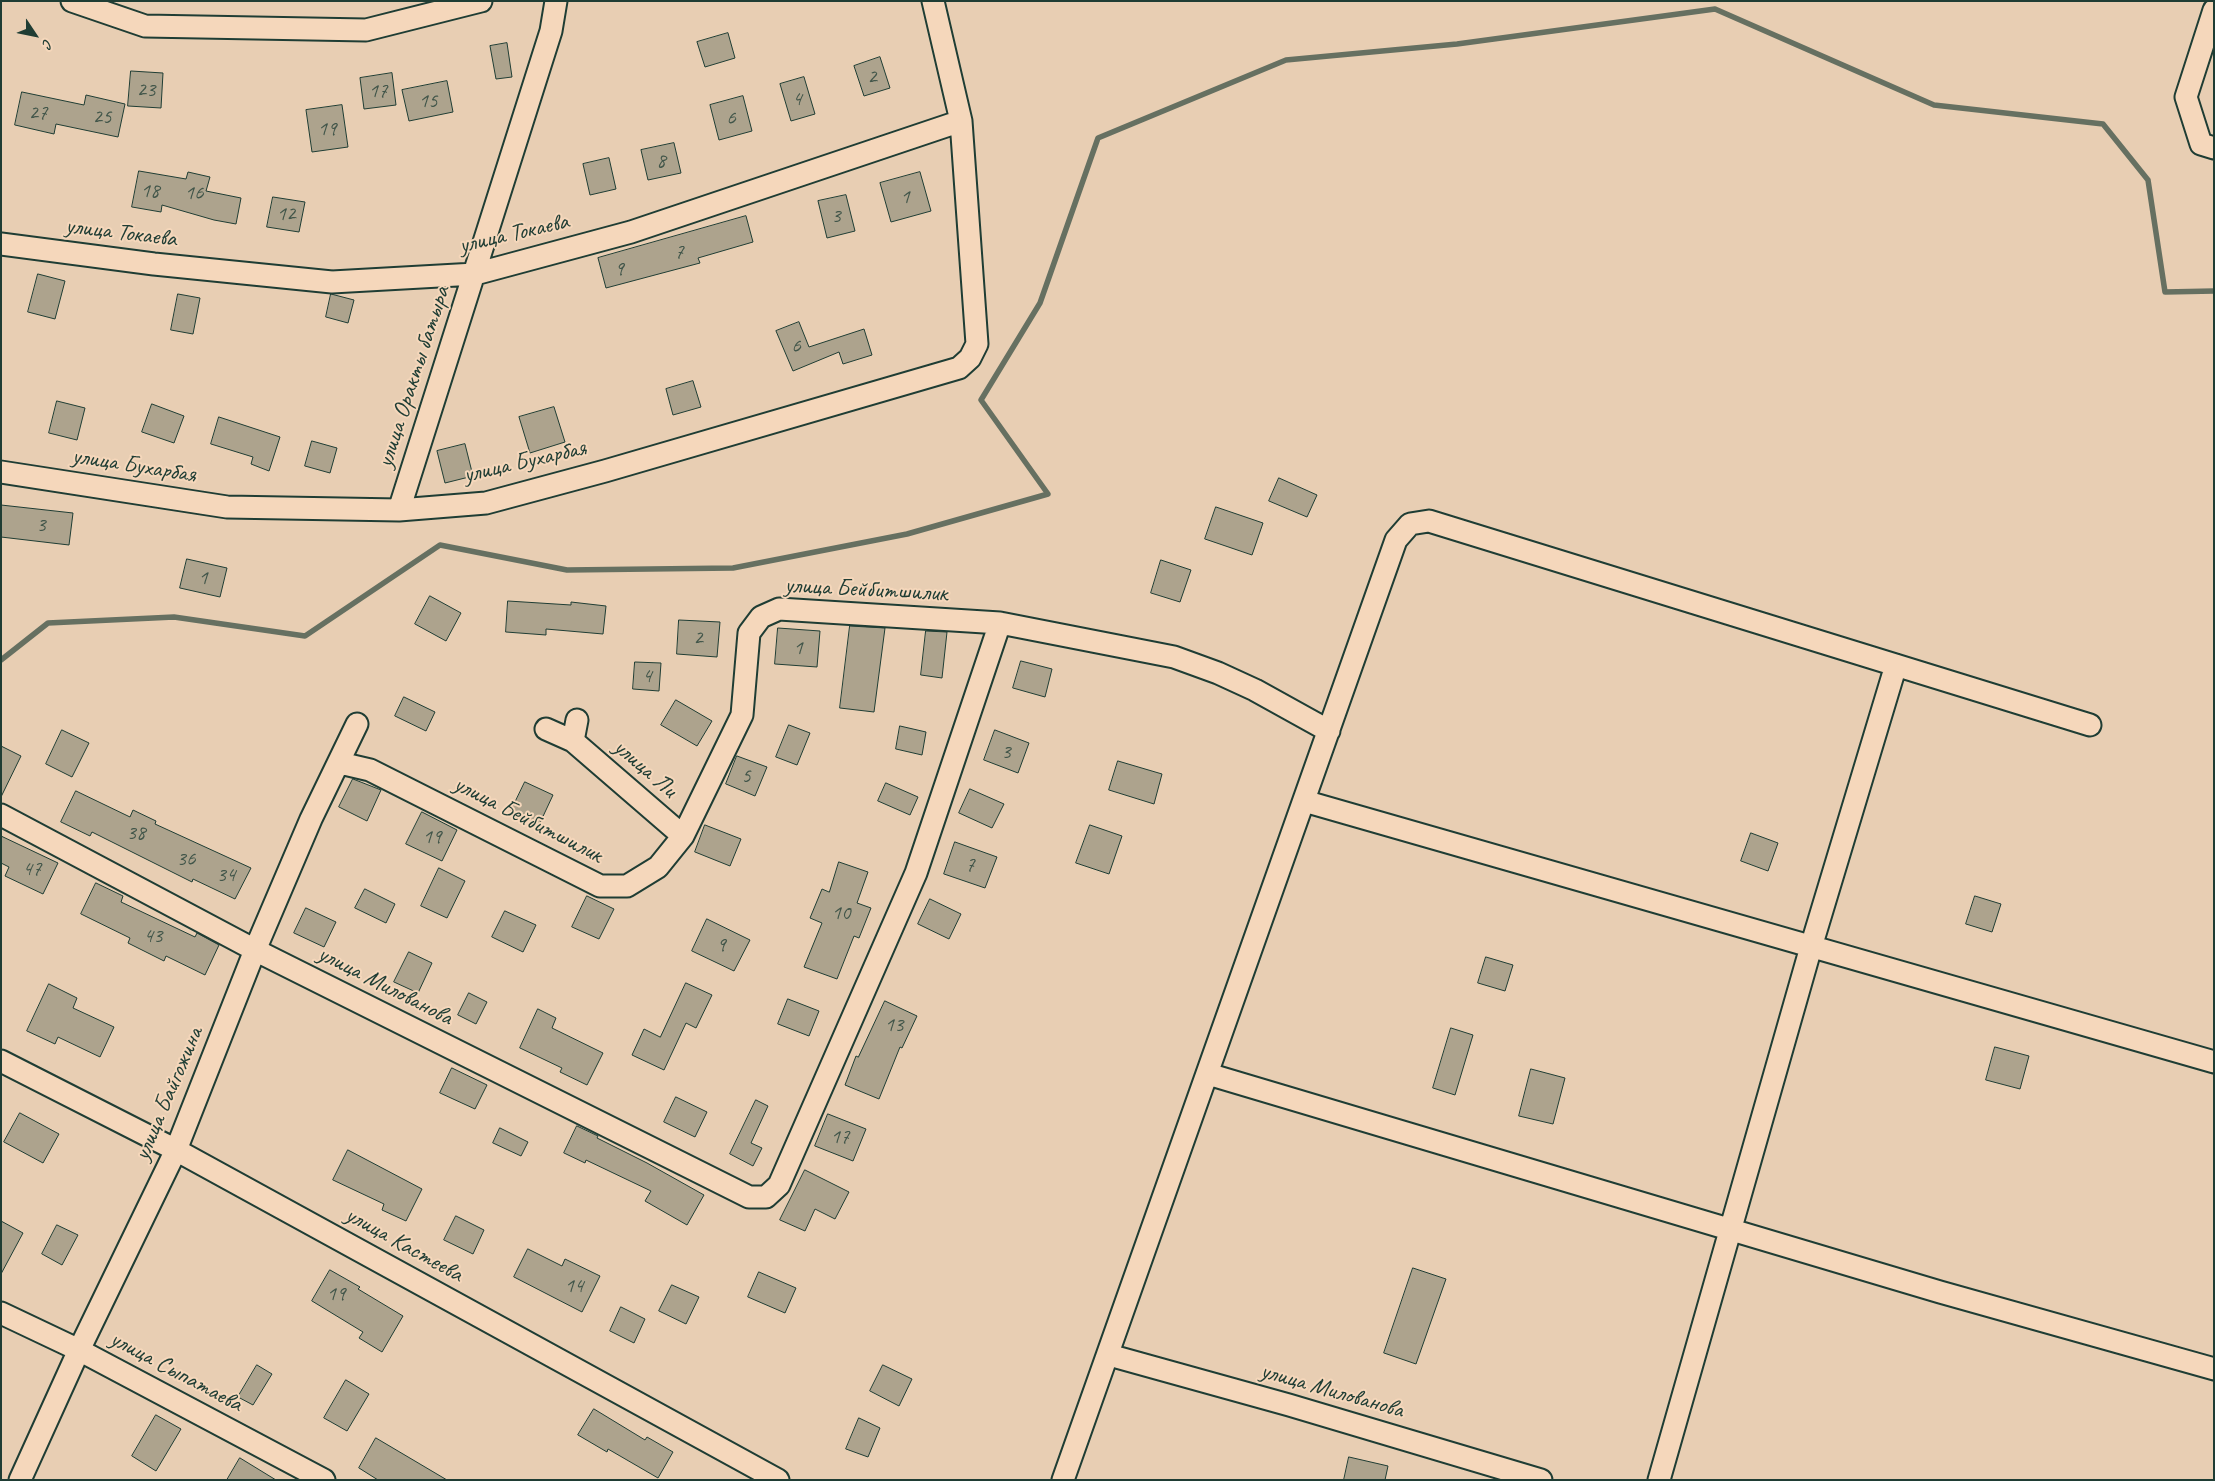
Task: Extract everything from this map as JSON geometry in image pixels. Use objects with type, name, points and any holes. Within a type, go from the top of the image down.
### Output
[{"type":"street","points":[[72,1],[145,26],[366,30],[481,1]]},
{"type":"street","name":"улица Оракты батыра","points":[[399,510],[550,31],[556,1]]},
{"type":"street","points":[[933,1],[961,121]]},
{"type":"street","points":[[2207,146],[2186,97],[2214,10]]},
{"type":"street","name":"улица Токаева","points":[[1,244],[154,264],[332,282],[474,274],[631,232],[961,121]]},
{"type":"street","name":"улица Бухарбая","points":[[1,472],[227,507],[399,510],[486,503],[653,457],[959,368],[970,358],[977,344],[961,121]]},
{"type":"street","points":[[1063,1480],[1109,1355],[1396,540],[1410,524],[1429,521],[2090,725]]},
{"type":"street","name":"улица Бейбитшилик","points":[[340,763],[370,770],[600,886],[627,886],[658,867],[683,836],[742,716],[749,633],[761,616],[779,609],[1000,623],[1174,657],[1218,672],[1255,690],[1328,732]]},
{"type":"street","name":"улица Милованова","points":[[1,816],[255,950],[749,1197],[766,1197],[779,1185],[916,873],[1000,623]]},
{"type":"street","points":[[1659,1480],[1811,947],[1896,665]]},
{"type":"street","points":[[572,741],[577,720]]},
{"type":"street","name":"улица Байгожина","points":[[20,1480],[79,1350],[176,1150],[255,950],[311,819],[340,763],[357,724]]},
{"type":"street","name":"улица Ли","points":[[546,729],[572,741],[683,836]]},
{"type":"street","points":[[1304,801],[2214,1062]]},
{"type":"street","name":"улица Кастеева","points":[[1,1061],[176,1150],[778,1480]]},
{"type":"street","points":[[1208,1074],[1940,1292],[2214,1369]]},
{"type":"street","name":"улица Сыпатаева","points":[[1,1313],[79,1350],[324,1480]]},
{"type":"street","name":"улица Милованова","points":[[1109,1355],[1289,1405],[1541,1480]]},
{"type":"building","points":[[728,33],[735,58],[705,67],[697,42]]},
{"type":"building","points":[[507,43],[512,77],[496,79],[490,46]]},
{"type":"building","points":[[880,57],[890,88],[864,96],[854,66]]},
{"type":"building","points":[[131,71],[163,73],[161,108],[128,106]]},
{"type":"building","points":[[392,73],[396,105],[364,109],[360,78]]},
{"type":"building","points":[[804,77],[815,114],[791,121],[780,84]]},
{"type":"building","points":[[447,81],[453,112],[409,121],[402,90]]},
{"type":"building","points":[[22,92],[84,105],[86,95],[125,104],[118,137],[56,124],[54,134],[15,125]]},
{"type":"building","points":[[743,96],[752,131],[719,140],[710,105]]},
{"type":"building","points":[[342,105],[348,147],[312,152],[306,110]]},
{"type":"building","points":[[674,143],[681,173],[648,180],[641,150]]},
{"type":"building","points":[[609,158],[616,189],[590,195],[583,164]]},
{"type":"building","points":[[139,171],[186,179],[188,172],[210,177],[206,191],[241,198],[236,224],[214,220],[162,205],[161,212],[132,207]]},
{"type":"building","points":[[920,172],[931,211],[891,222],[880,183]]},
{"type":"building","points":[[846,195],[855,231],[827,238],[818,201]]},
{"type":"building","points":[[273,197],[305,202],[299,232],[267,227]]},
{"type":"building","points":[[746,216],[753,242],[698,258],[700,263],[606,288],[598,258]]},
{"type":"building","points":[[38,274],[65,281],[55,319],[28,312]]},
{"type":"building","points":[[178,294],[200,298],[193,334],[171,330]]},
{"type":"building","points":[[331,294],[354,300],[348,323],[326,317]]},
{"type":"building","points":[[799,322],[809,347],[864,329],[872,355],[843,364],[839,352],[793,371],[776,331]]},
{"type":"building","points":[[693,381],[701,407],[673,415],[666,389]]},
{"type":"building","points":[[57,401],[85,408],[77,440],[49,433]]},
{"type":"building","points":[[152,404],[184,416],[174,443],[142,432]]},
{"type":"building","points":[[554,407],[565,442],[530,453],[519,417]]},
{"type":"building","points":[[219,417],[280,437],[269,471],[251,464],[253,457],[211,444]]},
{"type":"building","points":[[312,441],[337,448],[330,473],[305,466]]},
{"type":"building","points":[[465,444],[473,476],[445,483],[437,451]]},
{"type":"building","points":[[1279,478],[1317,495],[1307,517],[1269,501]]},
{"type":"building","points":[[1,505],[73,513],[69,545],[1,537]]},
{"type":"building","points":[[1216,507],[1263,523],[1252,555],[1205,539]]},
{"type":"building","points":[[187,559],[227,568],[220,597],[180,588]]},
{"type":"building","points":[[1161,560],[1191,570],[1180,602],[1151,593]]},
{"type":"building","points":[[430,596],[461,613],[446,641],[415,624]]},
{"type":"building","points":[[508,601],[571,605],[571,602],[606,606],[603,634],[546,629],[546,635],[506,632]]},
{"type":"building","points":[[679,620],[720,622],[717,657],[677,654]]},
{"type":"building","points":[[850,626],[885,628],[874,712],[840,708]]},
{"type":"building","points":[[778,628],[820,631],[817,667],[775,664]]},
{"type":"building","points":[[926,631],[947,632],[942,678],[921,675]]},
{"type":"building","points":[[1021,661],[1052,669],[1045,697],[1013,688]]},
{"type":"building","points":[[635,662],[661,663],[659,691],[633,689]]},
{"type":"building","points":[[404,697],[435,712],[426,731],[395,716]]},
{"type":"building","points":[[676,700],[712,721],[697,746],[661,725]]},
{"type":"building","points":[[789,725],[810,733],[797,765],[776,757]]},
{"type":"building","points":[[900,726],[926,732],[922,755],[896,749]]},
{"type":"building","points":[[62,730],[89,743],[72,777],[46,764]]},
{"type":"building","points":[[995,730],[1029,743],[1018,773],[984,760]]},
{"type":"building","points":[[1,746],[21,756],[1,797]]},
{"type":"building","points":[[737,756],[767,767],[755,796],[726,784]]},
{"type":"building","points":[[1118,761],[1162,774],[1154,804],[1109,790]]},
{"type":"building","points":[[353,779],[381,790],[367,821],[339,807]]},
{"type":"building","points":[[525,782],[553,795],[539,825],[511,811]]},
{"type":"building","points":[[886,783],[918,797],[910,815],[878,801]]},
{"type":"building","points":[[970,789],[1004,804],[992,828],[959,813]]},
{"type":"building","points":[[76,791],[130,817],[133,810],[156,821],[155,824],[251,868],[235,899],[193,879],[192,882],[92,832],[90,836],[61,822]]},
{"type":"building","points":[[422,812],[457,830],[442,861],[406,844]]},
{"type":"building","points":[[705,825],[741,839],[730,866],[695,852]]},
{"type":"building","points":[[1090,825],[1122,836],[1109,874],[1076,863]]},
{"type":"building","points":[[1751,833],[1778,843],[1768,871],[1741,861]]},
{"type":"building","points":[[1,836],[58,863],[43,894],[5,876],[9,867],[1,863]]},
{"type":"building","points":[[955,842],[997,857],[985,888],[944,874]]},
{"type":"building","points":[[839,862],[868,872],[857,903],[871,908],[859,938],[854,936],[837,979],[804,967],[822,923],[810,918],[822,889],[829,892]]},
{"type":"building","points":[[439,868],[465,881],[447,918],[421,906]]},
{"type":"building","points":[[96,883],[123,896],[121,902],[195,937],[197,933],[219,945],[205,975],[166,956],[164,961],[128,943],[130,938],[81,914]]},
{"type":"building","points":[[365,889],[395,904],[386,923],[355,908]]},
{"type":"building","points":[[587,896],[614,909],[599,939],[572,927]]},
{"type":"building","points":[[1975,896],[2001,904],[1992,932],[1966,924]]},
{"type":"building","points":[[930,899],[961,914],[949,939],[918,924]]},
{"type":"building","points":[[306,908],[336,922],[324,947],[294,933]]},
{"type":"building","points":[[505,911],[536,925],[523,952],[492,937]]},
{"type":"building","points":[[707,919],[750,940],[734,971],[692,951]]},
{"type":"building","points":[[409,952],[432,963],[418,993],[394,982]]},
{"type":"building","points":[[1486,957],[1513,965],[1505,991],[1478,983]]},
{"type":"building","points":[[686,983],[712,995],[696,1028],[686,1023],[664,1070],[632,1055],[644,1029],[660,1037]]},
{"type":"building","points":[[49,984],[77,998],[73,1008],[114,1027],[100,1057],[58,1037],[55,1044],[27,1031]]},
{"type":"building","points":[[469,993],[487,1002],[476,1024],[458,1015]]},
{"type":"building","points":[[788,999],[819,1011],[809,1036],[778,1024]]},
{"type":"building","points":[[885,1001],[917,1016],[902,1048],[900,1047],[879,1099],[845,1085],[856,1056],[858,1057]]},
{"type":"building","points":[[538,1009],[556,1018],[552,1028],[603,1053],[587,1085],[560,1072],[562,1068],[520,1048]]},
{"type":"building","points":[[1451,1028],[1473,1035],[1455,1095],[1433,1088]]},
{"type":"building","points":[[1995,1047],[2029,1056],[2020,1089],[1986,1080]]},
{"type":"building","points":[[452,1068],[487,1085],[475,1109],[440,1093]]},
{"type":"building","points":[[1531,1069],[1565,1078],[1553,1124],[1519,1116]]},
{"type":"building","points":[[676,1097],[707,1112],[695,1137],[664,1122]]},
{"type":"building","points":[[756,1100],[768,1106],[751,1143],[762,1148],[753,1166],[730,1154]]},
{"type":"building","points":[[20,1113],[59,1134],[43,1163],[4,1142]]},
{"type":"building","points":[[828,1114],[866,1129],[853,1161],[815,1146]]},
{"type":"building","points":[[577,1126],[704,1195],[687,1225],[645,1201],[651,1191],[586,1160],[585,1163],[564,1153]]},
{"type":"building","points":[[500,1128],[528,1142],[521,1156],[493,1143]]},
{"type":"building","points":[[348,1150],[422,1189],[406,1221],[382,1210],[384,1204],[333,1180]]},
{"type":"building","points":[[805,1170],[849,1192],[835,1219],[815,1209],[805,1231],[780,1220]]},
{"type":"building","points":[[456,1216],[484,1230],[473,1254],[444,1240]]},
{"type":"building","points":[[1,1221],[23,1233],[1,1274]]},
{"type":"building","points":[[57,1225],[78,1235],[62,1265],[42,1254]]},
{"type":"building","points":[[528,1249],[562,1266],[565,1259],[600,1276],[582,1312],[514,1277]]},
{"type":"building","points":[[1413,1268],[1446,1279],[1416,1364],[1384,1353]]},
{"type":"building","points":[[330,1270],[360,1287],[358,1289],[403,1316],[382,1352],[359,1338],[363,1332],[312,1301]]},
{"type":"building","points":[[759,1272],[796,1288],[785,1313],[748,1297]]},
{"type":"building","points":[[672,1285],[699,1297],[686,1324],[659,1311]]},
{"type":"building","points":[[621,1307],[645,1319],[634,1343],[610,1331]]},
{"type":"building","points":[[257,1365],[272,1374],[253,1405],[238,1397]]},
{"type":"building","points":[[883,1365],[912,1379],[899,1406],[870,1391]]},
{"type":"building","points":[[346,1380],[369,1394],[347,1431],[324,1418]]},
{"type":"building","points":[[594,1409],[645,1440],[647,1437],[673,1452],[658,1478],[608,1449],[607,1452],[578,1435]]},
{"type":"building","points":[[156,1415],[181,1429],[156,1471],[132,1456]]},
{"type":"building","points":[[859,1418],[880,1428],[868,1457],[846,1449]]},
{"type":"building","points":[[376,1438],[447,1480],[378,1480],[359,1468]]},
{"type":"building","points":[[1349,1457],[1388,1466],[1385,1480],[1344,1480]]},
{"type":"building","points":[[240,1458],[276,1480],[227,1480]]},
{"type":"waterway","points":[[1,660],[48,623],[174,617],[305,636],[440,545],[567,570],[733,568],[907,534],[1048,494],[981,400],[1040,303],[1098,138],[1286,60],[1457,44],[1715,9],[1934,105],[2103,124],[2148,180],[2165,292],[2214,291]]}]
